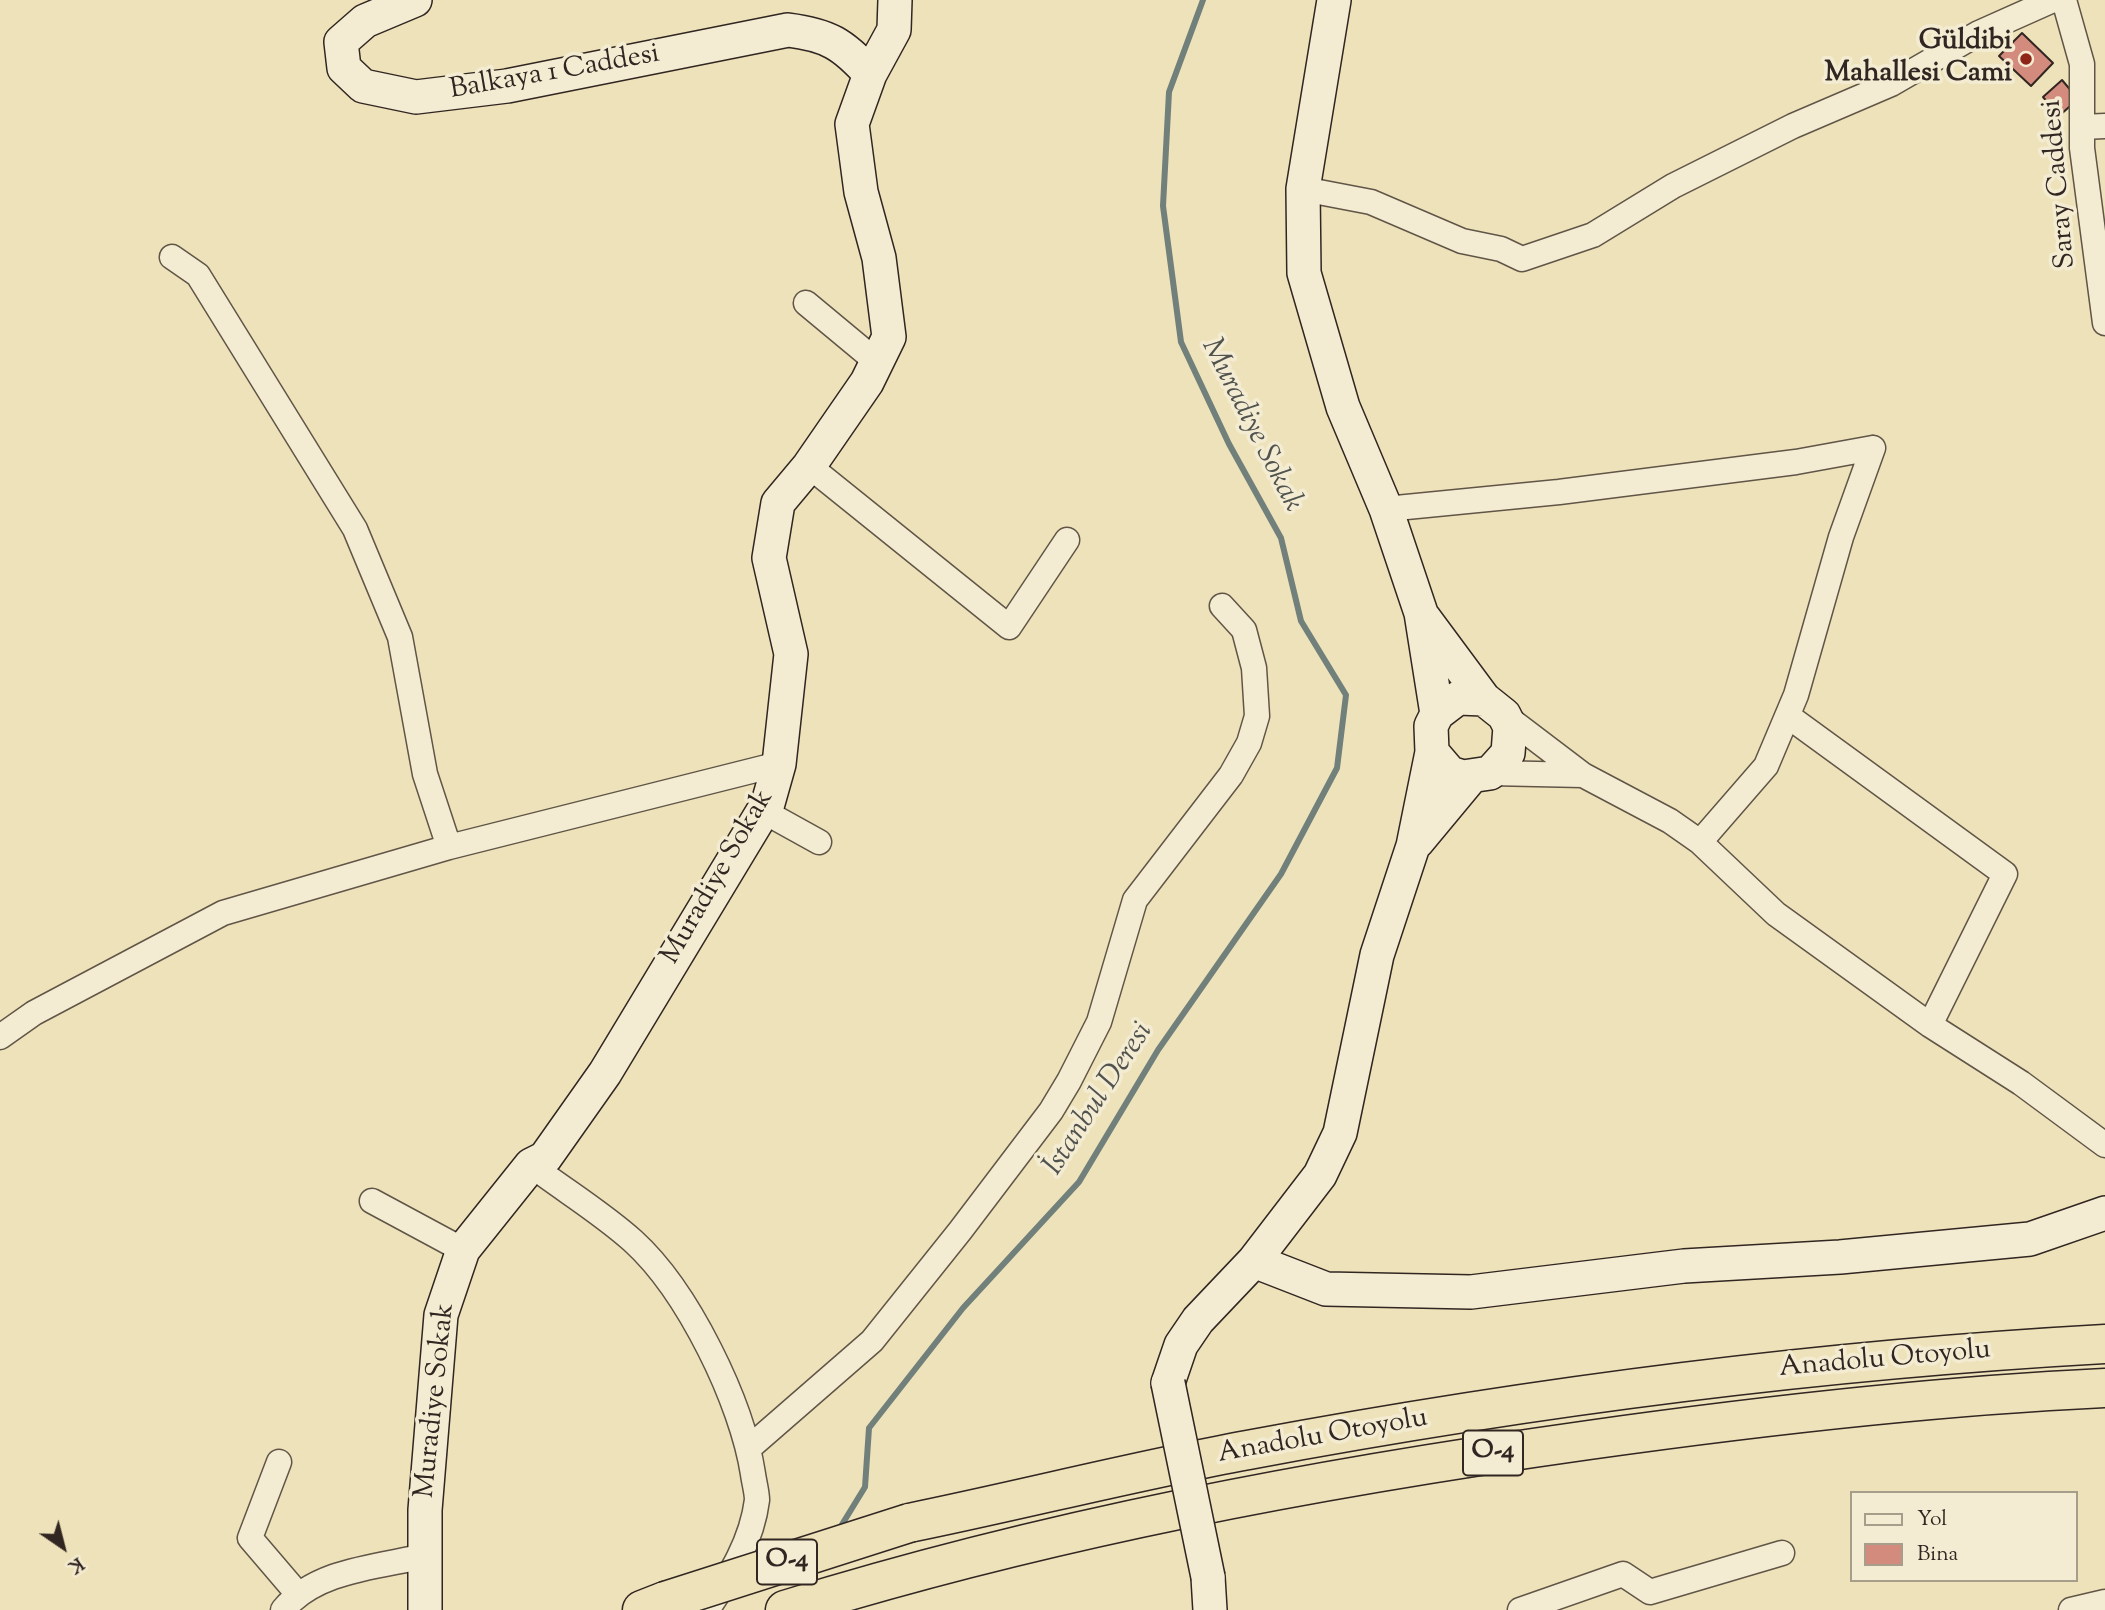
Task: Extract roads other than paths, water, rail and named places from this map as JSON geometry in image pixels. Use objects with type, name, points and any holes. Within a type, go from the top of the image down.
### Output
[{"type":"highway","name":"Anadolu Otoyolu","points":[[654,1606],[909,1523],[1245,1450],[1642,1386],[1962,1352],[2105,1344]]},
{"type":"highway","name":"Anadolu Otoyolu","points":[[785,1610],[890,1577],[1249,1494],[1428,1462],[1674,1428],[1973,1394],[2105,1388]]},
{"type":"highway","points":[[1973,1394],[2105,1398]]},
{"type":"street","name":"Balkaya 1 Caddesi","points":[[415,0],[365,21],[341,42],[344,68],[363,86],[416,97],[507,86],[788,30],[816,33],[845,47],[870,74]]},
{"type":"street","name":"Muradiye Sokak","points":[[425,1610],[425,1510],[441,1314],[463,1250],[531,1165],[545,1158],[605,1073],[763,811],[779,764],[791,654],[769,558],[778,503],[809,467],[867,382],[889,337],[879,258],[861,192],[852,124],[870,74],[894,30],[895,0]]},
{"type":"street","points":[[1334,0],[1303,189],[1304,273],[1343,407],[1386,509],[1421,613],[1437,714],[1429,739],[1433,752],[1450,773],[1583,775]]},
{"type":"street","points":[[1303,189],[1371,202],[1462,241],[1501,249],[1522,259],[1593,235],[1673,186],[1794,126],[1891,84],[1979,33],[2053,0]]},
{"type":"street","name":"Saray Caddesi","points":[[2064,0],[2082,64],[2093,127],[2105,323]]},
{"type":"street","points":[[172,257],[198,275],[355,529],[400,637],[425,775],[449,847]]},
{"type":"street","points":[[806,303],[877,362]]},
{"type":"street","points":[[1386,509],[1559,492],[1796,461],[1873,448],[1841,537],[1788,716],[1766,766],[1700,842]]},
{"type":"street","points":[[809,467],[1009,627],[1067,540]]},
{"type":"street","points":[[749,1448],[872,1341],[1051,1111],[1069,1080],[1099,1022],[1135,900],[1231,775],[1252,734],[1257,716],[1254,668],[1244,631],[1222,606]]},
{"type":"street","points":[[1413,846],[1480,775],[1508,753],[1511,740],[1494,707],[1421,613]]},
{"type":"street","points":[[1437,714],[1458,698],[1494,707],[1583,775],[1670,821],[1700,842],[1776,914],[1876,983],[1930,1026],[2021,1083],[2105,1145]]},
{"type":"street","points":[[1788,716],[2005,874],[1930,1026]]},
{"type":"street","points":[[1210,1610],[1208,1577],[1168,1383],[1181,1345],[1198,1320],[1254,1261],[1321,1175],[1340,1133],[1377,955],[1413,846],[1433,752]]},
{"type":"street","points":[[0,1037],[34,1013],[222,913],[449,847],[779,764]]},
{"type":"street","points":[[763,811],[819,842]]},
{"type":"street","points":[[531,1165],[634,1241],[681,1300],[717,1367],[749,1448],[757,1499],[738,1563],[707,1610]]},
{"type":"street","points":[[372,1201],[463,1250]]},
{"type":"street","points":[[1254,1261],[1326,1289],[1471,1292],[1684,1266],[1840,1256],[2030,1239],[2105,1213]]},
{"type":"street","points":[[279,1462],[250,1538],[290,1601],[325,1579],[425,1556]]},
{"type":"street","points":[[1520,1610],[1623,1574],[1650,1592],[1782,1553]]},
{"type":"street","points":[[2071,1610],[2105,1602]]},
{"type":"waterway","name":"İstanbul Deresi","points":[[838,1531],[865,1487],[869,1428],[963,1308],[1079,1182],[1158,1050],[1281,874],[1337,768],[1346,695],[1301,621],[1281,538],[1229,444],[1181,342],[1163,206],[1169,92],[1203,0]]},
{"type":"waterway","name":"İstanbul Deresi","points":[[802,1590],[814,1570]]},
{"type":"place","name":"Güldibi Mahallesi Cami","points":[[2026,59]]}]
